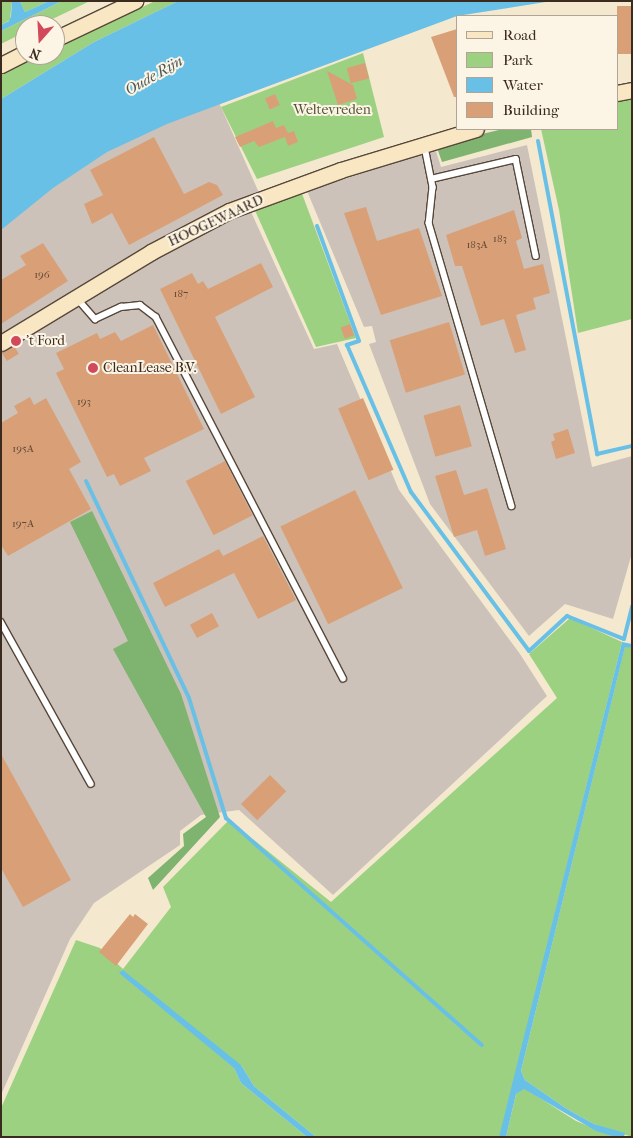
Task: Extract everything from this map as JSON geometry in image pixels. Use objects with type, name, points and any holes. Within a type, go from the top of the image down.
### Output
[{"type":"street","points":[[65,34],[135,1]]},
{"type":"street","points":[[1,65],[15,58]]},
{"type":"street","points":[[618,93],[632,90]]},
{"type":"street","name":"HOOGEWAARD","points":[[1,343],[76,296],[229,212],[341,170],[473,130]]},
{"type":"lane","points":[[424,144],[431,179],[429,223],[512,506]]},
{"type":"lane","points":[[431,179],[516,159],[536,256]]},
{"type":"lane","points":[[76,296],[95,320],[121,306],[140,305],[156,316],[343,678]]},
{"type":"lane","points":[[1,622],[91,784]]},
{"type":"shaded area","points":[[208,85],[217,98],[264,204],[251,212],[314,349],[337,344],[399,490],[520,654],[547,696],[333,895],[239,810],[201,815],[180,831],[180,845],[94,903],[70,939],[1,1095],[1,215]]},
{"type":"shaded area","points":[[434,145],[441,167],[527,145],[592,467],[632,456],[632,553],[613,619],[565,604],[529,636],[430,504],[369,344],[376,342],[372,326],[364,327],[307,191],[388,165]]},
{"type":"green space","points":[[1,1],[12,1],[10,20],[1,25]]},
{"type":"green space","points":[[20,1],[49,1],[25,12]]},
{"type":"green space","points":[[62,1],[90,1],[61,15],[34,15]]},
{"type":"green space","points":[[155,1],[178,1],[94,42],[65,60],[65,44]]},
{"type":"green space","points":[[15,24],[15,37],[1,44],[1,31]]},
{"type":"green space","name":"Weltevreden","points":[[363,53],[384,137],[257,179],[221,107]]},
{"type":"green space","points":[[20,65],[56,65],[1,99],[1,74]]},
{"type":"green space","points":[[632,95],[632,319],[578,333],[559,210],[541,130],[618,130],[618,98]]},
{"type":"green space","points":[[499,130],[531,130],[532,137],[442,162],[436,145]]},
{"type":"green space","points":[[301,191],[356,338],[316,347],[253,206]]},
{"type":"green space","points":[[92,511],[181,694],[220,817],[153,890],[148,878],[184,846],[183,834],[206,817],[113,649],[128,641],[70,522]]},
{"type":"green space","points":[[570,618],[622,642],[500,1137],[316,1137],[254,1086],[241,1065],[234,1068],[241,1083],[307,1137],[1,1137],[1,1108],[76,940],[100,948],[123,969],[171,907],[163,887],[229,820],[331,902],[557,698],[529,654]]},
{"type":"green space","points":[[625,646],[632,648],[632,1137],[594,1124],[567,1109],[525,1080],[521,1071]]},
{"type":"green space","points":[[524,1088],[576,1121],[615,1137],[506,1137],[516,1094]]},
{"type":"water","points":[[12,1],[20,1],[25,12],[49,1],[62,1],[34,15],[15,15],[15,24],[1,31],[1,25],[9,21]]},
{"type":"water","name":"Oude Rijn","points":[[178,1],[552,1],[456,15],[167,124],[107,152],[53,188],[1,230],[1,99],[56,65],[65,65],[65,60],[94,42]]},
{"type":"water","points":[[622,642],[632,644],[632,648],[625,647],[521,1071],[525,1080],[567,1109],[594,1124],[625,1133],[624,1137],[615,1137],[596,1131],[524,1089],[516,1094],[506,1137],[499,1137]]},
{"type":"water","points":[[123,970],[241,1065],[254,1086],[316,1137],[307,1137],[241,1083],[234,1068],[119,973]]},
{"type":"building","points":[[617,6],[632,6],[632,54],[618,54]]},
{"type":"building","points":[[456,29],[456,97],[454,97],[431,37]]},
{"type":"building","points":[[365,63],[369,78],[351,83],[347,68]]},
{"type":"building","points":[[327,71],[353,85],[357,99],[338,105]]},
{"type":"building","points":[[275,94],[280,105],[270,109],[265,98]]},
{"type":"building","points":[[273,121],[276,128],[284,125],[288,133],[294,131],[298,142],[288,146],[285,137],[259,147],[254,141],[240,147],[235,137]]},
{"type":"building","points":[[154,137],[184,194],[209,182],[217,185],[223,195],[129,245],[112,213],[92,224],[84,204],[103,195],[90,170]]},
{"type":"building","points":[[366,207],[377,241],[419,228],[442,296],[381,315],[344,213]]},
{"type":"building","points":[[514,210],[522,238],[516,241],[524,269],[543,264],[550,293],[533,298],[536,309],[516,315],[526,350],[515,353],[504,319],[481,326],[462,266],[455,266],[446,235]]},
{"type":"building","points":[[43,243],[68,281],[1,324],[1,280],[26,265],[20,256]]},
{"type":"building","points":[[261,263],[273,287],[215,317],[255,397],[221,414],[160,289],[192,273],[198,284],[203,281],[208,289]]},
{"type":"building","points":[[449,322],[465,375],[406,393],[390,340]]},
{"type":"building","points":[[350,324],[354,335],[345,339],[341,327]]},
{"type":"building","points":[[153,325],[204,429],[144,458],[151,471],[120,486],[114,474],[107,477],[56,373],[64,369],[56,353],[97,333],[100,339],[115,332],[121,341]]},
{"type":"building","points":[[14,346],[19,354],[7,361],[2,353]]},
{"type":"building","points":[[30,397],[34,405],[46,398],[81,462],[69,469],[91,509],[8,556],[1,545],[1,423],[18,413],[14,406]]},
{"type":"building","points":[[363,398],[393,470],[369,480],[338,409]]},
{"type":"building","points":[[460,405],[472,446],[435,457],[423,415]]},
{"type":"building","points":[[568,429],[575,453],[556,459],[551,442],[555,440],[553,434]]},
{"type":"building","points":[[225,461],[253,515],[213,535],[186,481]]},
{"type":"building","points":[[456,470],[464,495],[487,488],[506,549],[485,556],[477,530],[454,537],[435,476]]},
{"type":"building","points":[[355,490],[403,588],[328,624],[280,526]]},
{"type":"building","points":[[263,536],[296,600],[258,619],[234,573],[165,607],[153,583],[219,549],[223,556]]},
{"type":"building","points":[[212,613],[219,626],[197,638],[190,625]]},
{"type":"building","points":[[1,754],[71,880],[23,907],[1,868]]},
{"type":"building","points":[[270,775],[286,791],[257,820],[241,804]]},
{"type":"building","points":[[130,914],[133,917],[135,914],[148,924],[116,966],[99,952]]},
{"type":"waterway","points":[[538,141],[597,454],[632,446]]},
{"type":"waterway","points":[[317,226],[359,341],[347,345],[411,492],[529,651],[567,616],[624,639],[632,606]]},
{"type":"waterway","points":[[86,481],[189,698],[226,818],[482,1045]]},
{"type":"place","name":"'t Ford","points":[[16,341]]},
{"type":"place","name":"CleanLease B.V.","points":[[93,368]]}]
